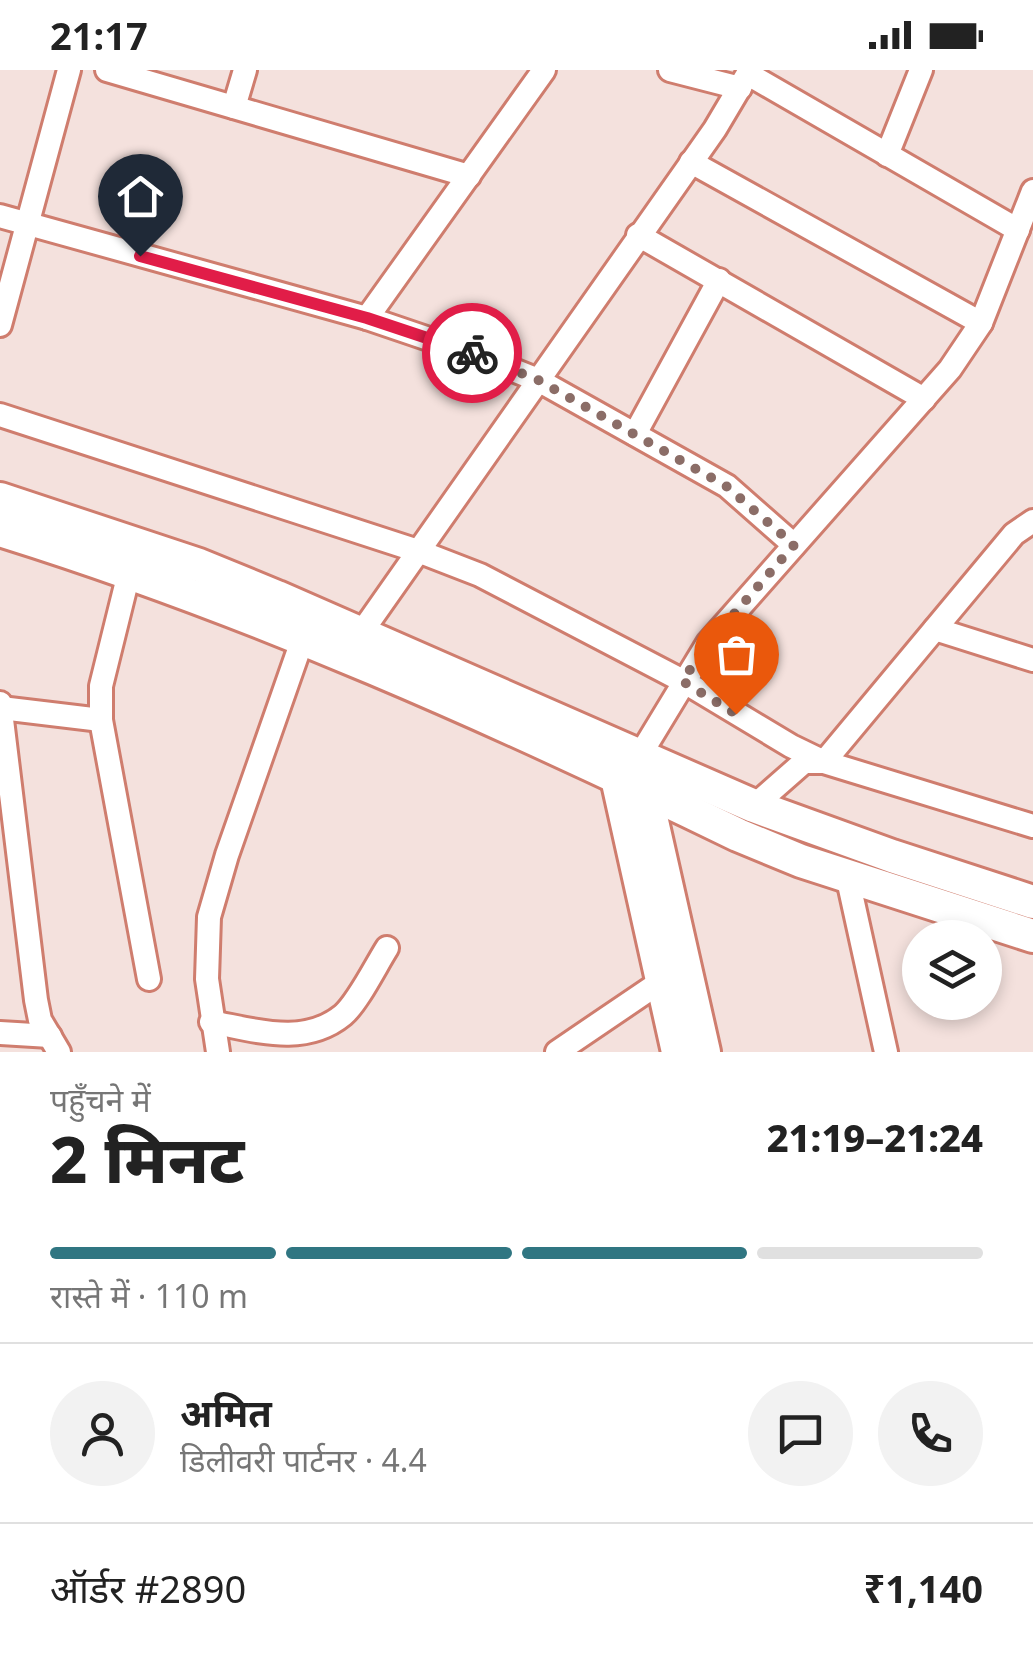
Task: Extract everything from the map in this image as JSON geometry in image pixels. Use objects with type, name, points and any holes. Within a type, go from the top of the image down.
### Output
[{"type":"street","points":[[0,325],[69,70]]},
{"type":"street","points":[[107,70],[468,176]]},
{"type":"street","points":[[234,106],[245,70]]},
{"type":"street","points":[[367,318],[544,70]]},
{"type":"street","points":[[670,70],[746,78],[1018,230]]},
{"type":"street","points":[[888,155],[922,70]]},
{"type":"street","points":[[362,633],[746,78]]},
{"type":"street","points":[[691,162],[980,323]]},
{"type":"street","points":[[678,1052],[673,974],[632,776],[682,681],[708,644],[950,369],[980,323],[1033,191]]},
{"type":"street","points":[[0,216],[367,318],[476,354],[538,380],[726,486],[794,545]]},
{"type":"street","points":[[638,235],[924,399]]},
{"type":"street","points":[[635,434],[719,280]]},
{"type":"street","points":[[0,415],[480,575],[682,681],[824,762],[1033,826]]},
{"type":"street","points":[[0,499],[198,566],[362,633],[738,835],[800,861],[1033,936]]},
{"type":"street","points":[[824,762],[1014,534],[1033,521]]},
{"type":"street","points":[[0,530],[303,638],[632,776],[754,806],[1033,902]]},
{"type":"street","points":[[128,573],[102,686],[100,720],[150,979]]},
{"type":"street","points":[[935,629],[1033,660]]},
{"type":"street","points":[[218,1052],[207,979],[210,917],[303,638]]},
{"type":"street","points":[[54,1044],[40,1020],[34,982],[1,706],[100,720]]},
{"type":"street","points":[[754,806],[804,762],[824,762]]},
{"type":"street","points":[[848,875],[886,1052]]},
{"type":"street","points":[[212,1022],[280,1036],[321,1028],[345,1014],[387,948]]},
{"type":"street","points":[[557,1052],[673,974]]},
{"type":"street","points":[[673,974],[704,1052]]},
{"type":"street","points":[[0,1033],[54,1044]]},
{"type":"way so far","points":[[472,353],[538,380],[726,486],[794,545],[708,644],[682,681],[736,714]]},
{"type":"route","points":[[140,256],[367,318],[472,353]]}]
